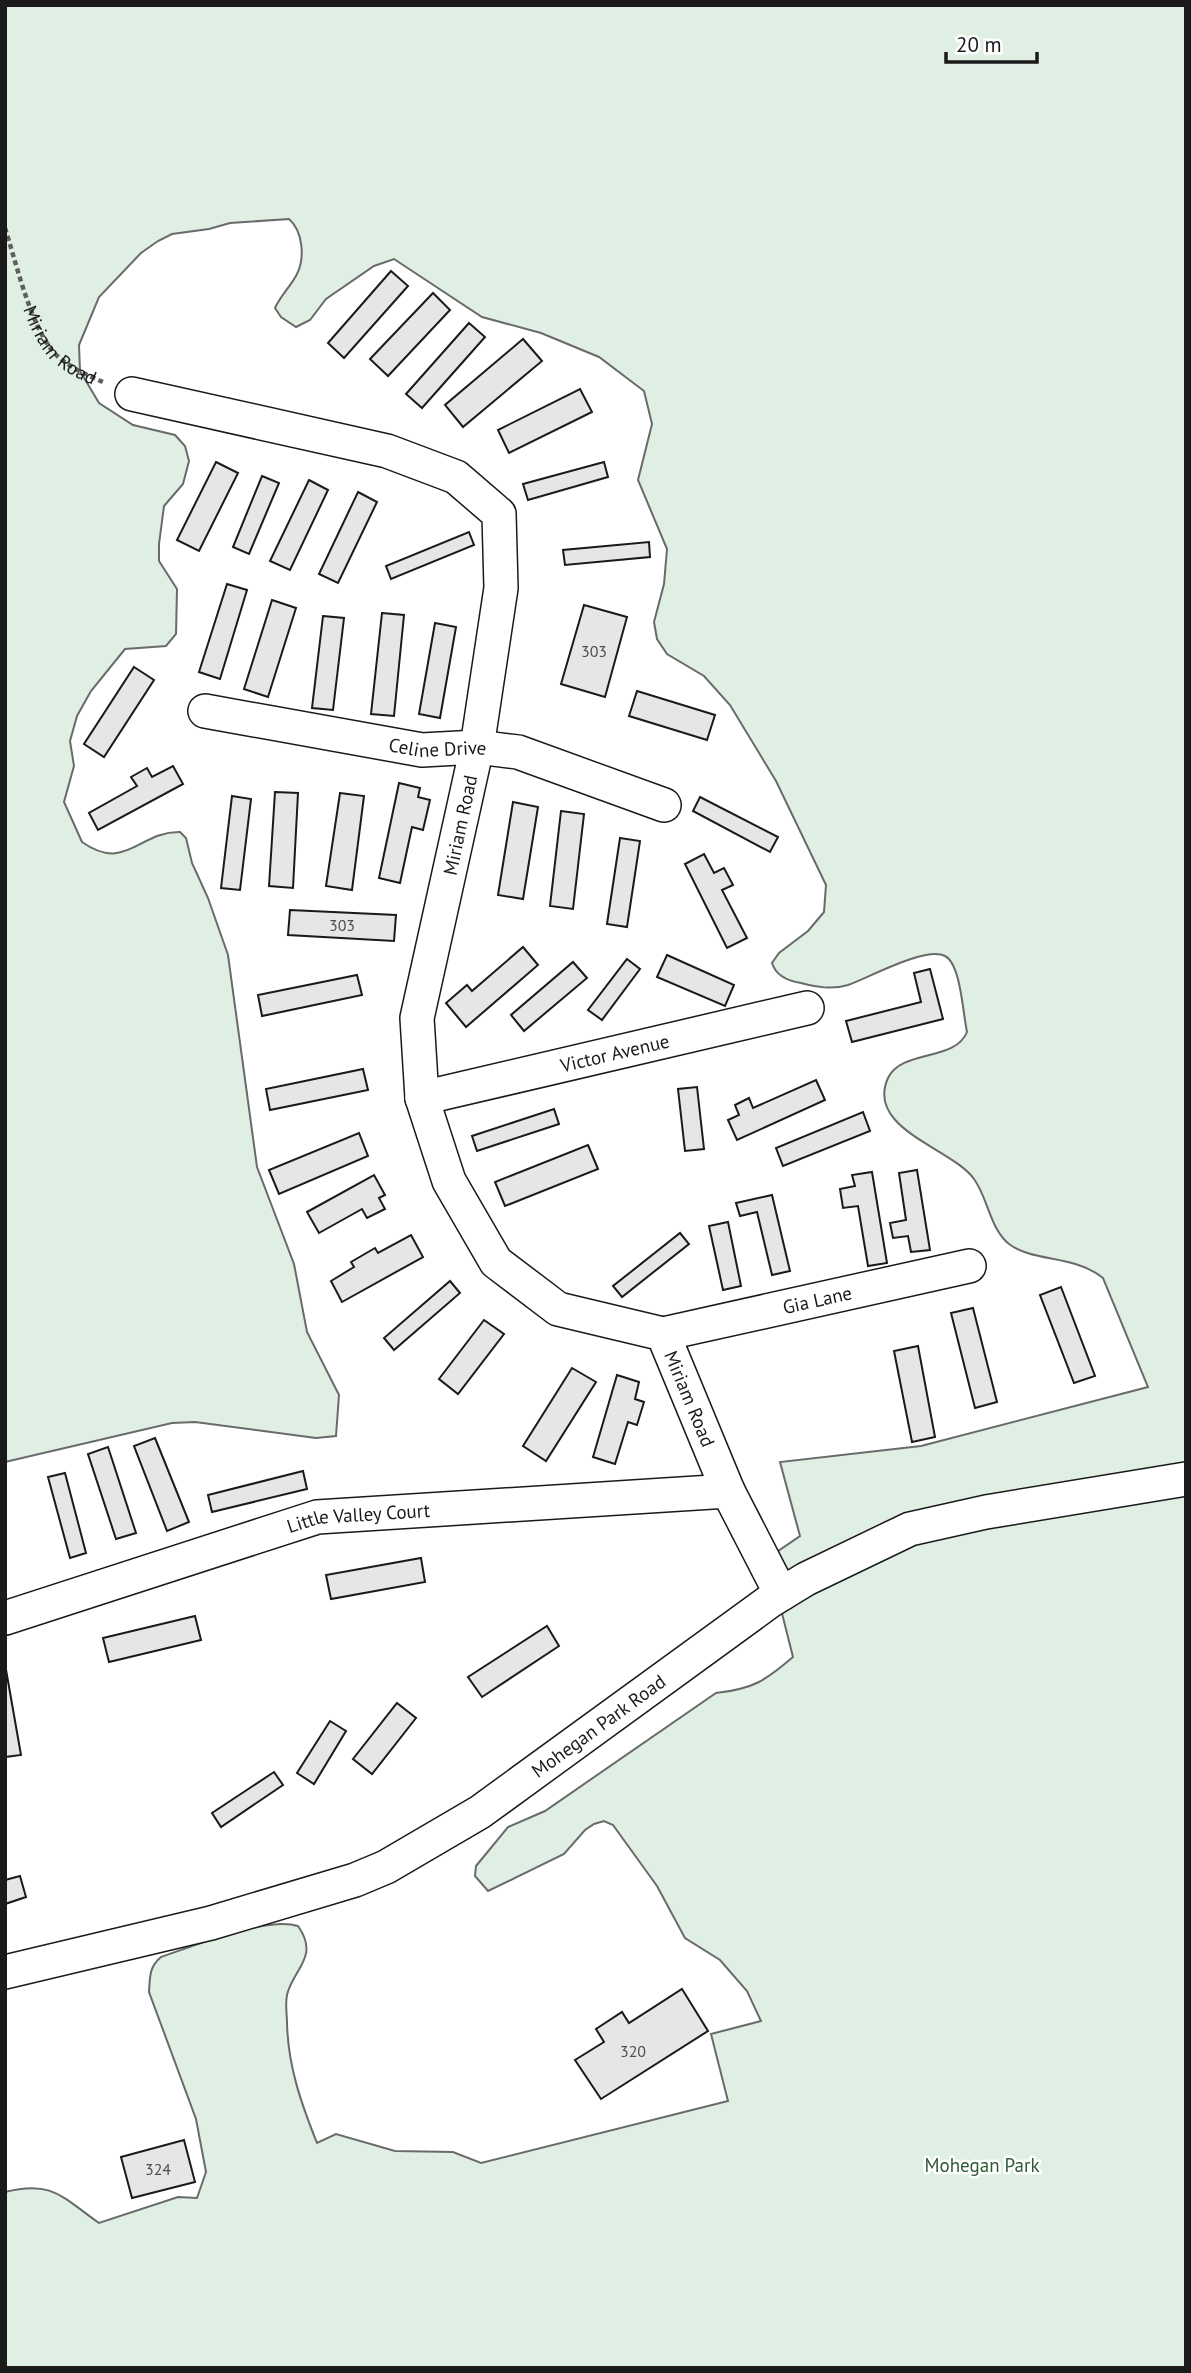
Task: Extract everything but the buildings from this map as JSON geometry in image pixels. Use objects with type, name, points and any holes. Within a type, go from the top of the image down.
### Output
[{"type":"street","name":"Miriam Road","points":[[132,394],[387,451],[456,477],[499,514],[501,588],[477,747],[417,1018],[422,1098],[449,1181],[496,1262],[558,1309],[663,1334],[727,1490],[781,1594]]},
{"type":"street","name":"Celine Drive","points":[[205,711],[422,750],[477,747],[518,751],[664,805]]},
{"type":"street","name":"Victor Avenue","points":[[422,1098],[807,1009]]},
{"type":"street","name":"Gia Lane","points":[[663,1334],[969,1266]]},
{"type":"street","name":"Mohegan Park Road","points":[[5,1972],[211,1923],[355,1880],[396,1862],[480,1812],[781,1594],[855,1554],[910,1529],[986,1512],[1186,1479]]},
{"type":"street","name":"Little Valley Court","points":[[5,1618],[317,1517],[727,1490]]},
{"type":"path","name":"Miriam Road","points":[[5,228],[28,301],[51,349],[80,372],[132,394]]},
{"type":"green space","name":"Mohegan Park","points":[[5,5],[1186,5],[1186,2368],[5,2368],[5,2192],[34,2188],[56,2193],[99,2223],[178,2197],[197,2198],[206,2172],[196,2119],[149,1992],[152,1969],[161,1957],[249,1929],[268,1925],[298,1926],[304,1937],[306,1955],[287,1995],[288,2039],[296,2084],[317,2143],[336,2134],[395,2151],[453,2152],[481,2163],[728,2101],[711,2034],[761,2021],[747,1991],[720,1960],[685,1938],[657,1886],[613,1825],[604,1821],[594,1824],[585,1830],[564,1854],[488,1891],[475,1876],[476,1866],[508,1827],[545,1811],[716,1693],[758,1683],[793,1657],[768,1558],[800,1536],[780,1462],[921,1446],[1148,1387],[1103,1278],[1079,1265],[1030,1254],[1009,1244],[997,1230],[974,1179],[948,1157],[899,1124],[889,1111],[884,1096],[888,1078],[895,1069],[905,1063],[952,1048],[967,1032],[958,979],[950,961],[945,956],[925,955],[848,985],[830,988],[792,981],[780,975],[774,968],[772,963],[779,953],[808,931],[824,912],[826,885],[776,781],[730,705],[704,676],[667,654],[657,639],[654,622],[664,584],[667,549],[638,480],[652,424],[644,391],[599,357],[541,333],[482,317],[394,259],[374,266],[326,299],[310,320],[296,327],[281,317],[275,308],[300,268],[300,237],[289,219],[230,223],[172,234],[158,241],[141,253],[99,297],[79,345],[80,371],[99,403],[133,425],[175,435],[185,446],[189,461],[183,484],[164,506],[159,544],[159,561],[177,589],[176,634],[166,646],[125,649],[91,691],[77,716],[70,741],[74,766],[64,802],[82,842],[97,850],[122,852],[166,833],[180,832],[186,838],[192,863],[208,898],[228,955],[257,1167],[294,1264],[307,1332],[339,1395],[336,1436],[316,1438],[195,1422],[172,1423],[5,1462]]}]
